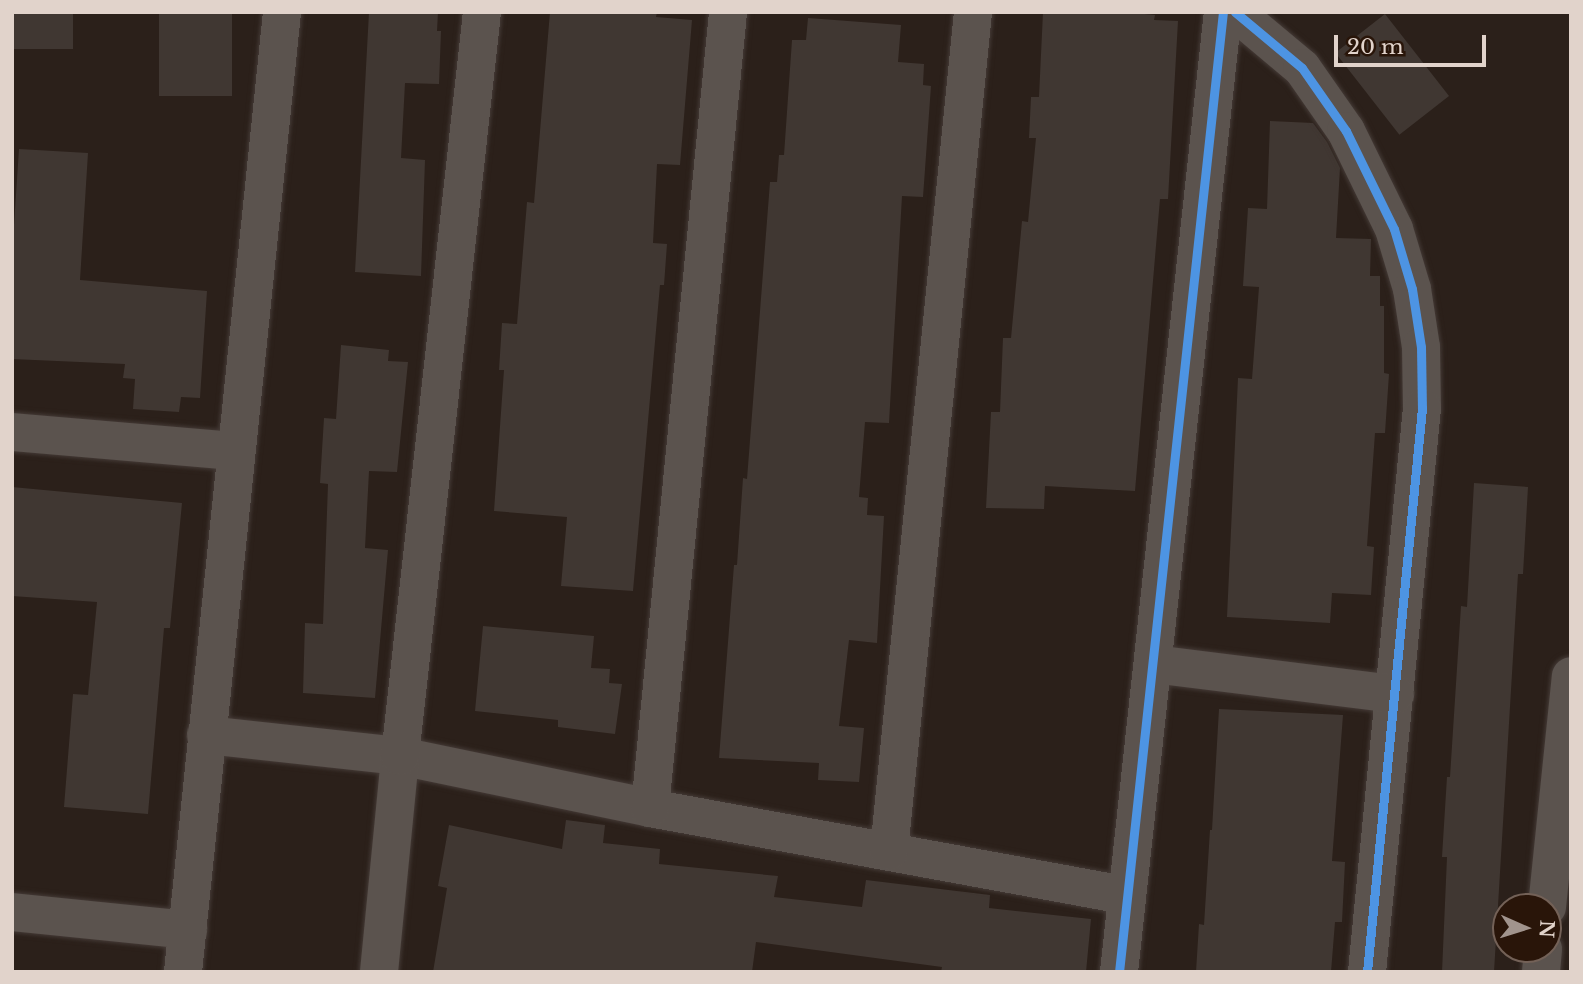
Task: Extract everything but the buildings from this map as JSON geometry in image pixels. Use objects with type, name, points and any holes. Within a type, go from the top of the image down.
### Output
[{"type":"street","points":[[183,972],[282,12]]},
{"type":"street","points":[[379,972],[400,756],[482,12]]},
{"type":"street","points":[[650,808],[728,12]]},
{"type":"street","points":[[889,851],[973,12]]},
{"type":"street","points":[[1119,972],[1223,12]]},
{"type":"street","points":[[1235,12],[1302,68],[1346,131],[1394,229],[1412,289],[1422,347],[1422,408],[1367,972]]},
{"type":"street","points":[[12,432],[235,451]]},
{"type":"street","points":[[1153,664],[1395,694]]},
{"type":"street","points":[[1549,893],[1571,676]]},
{"type":"street","points":[[206,735],[400,756],[650,808],[1126,895]]},
{"type":"street","points":[[12,912],[188,930]]},
{"type":"cycle path","points":[[1119,972],[1223,12]]},
{"type":"cycle path","points":[[1235,12],[1302,68],[1346,131],[1394,229],[1412,289],[1421,347],[1422,408],[1367,972]]}]
